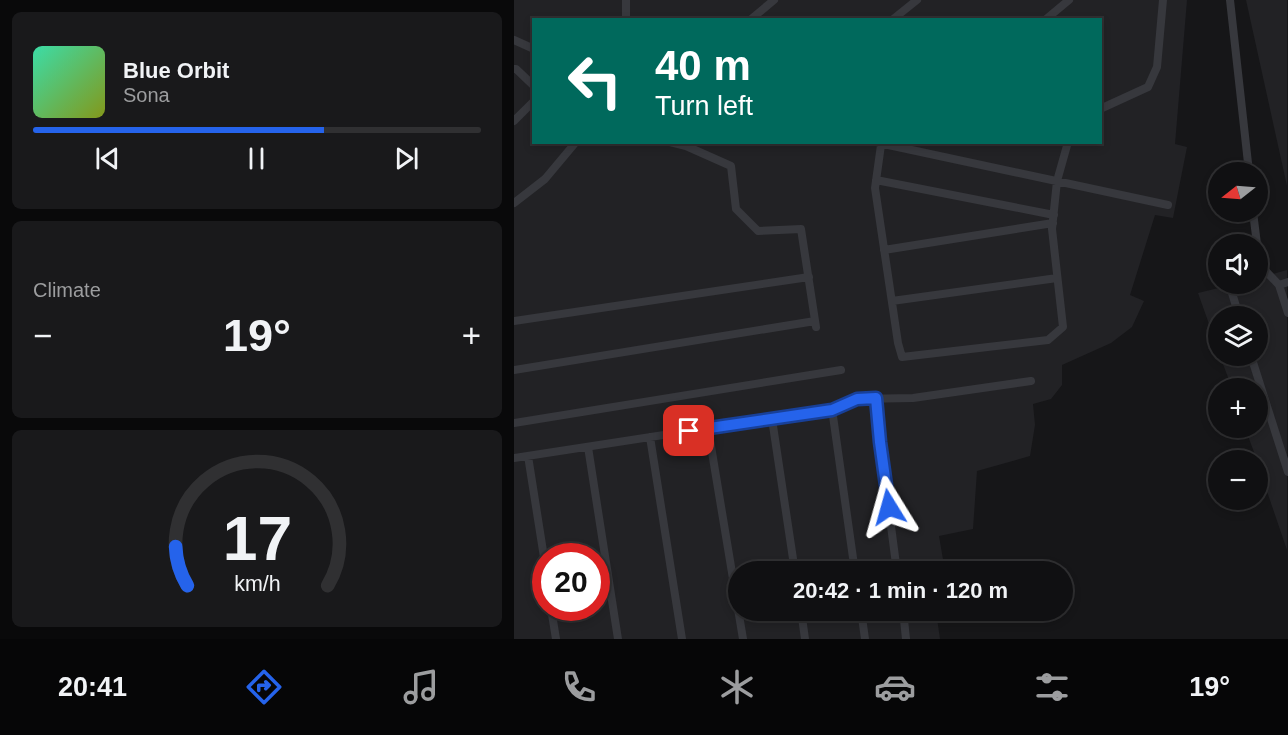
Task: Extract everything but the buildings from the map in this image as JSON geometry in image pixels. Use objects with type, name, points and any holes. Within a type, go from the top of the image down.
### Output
[{"type":"lane","points":[[626,0],[626,18]]},
{"type":"lane","points":[[752,18],[774,0]]},
{"type":"lane","points":[[894,18],[917,0]]},
{"type":"lane","points":[[1047,18],[1069,0]]},
{"type":"lane","points":[[1102,108],[1148,87],[1157,67],[1163,0]]},
{"type":"lane","points":[[1231,0],[1248,162]]},
{"type":"lane","points":[[514,40],[532,47]]},
{"type":"lane","points":[[514,69],[532,84]]},
{"type":"lane","points":[[514,121],[532,103]]},
{"type":"lane","points":[[514,203],[545,178],[574,144]]},
{"type":"lane","points":[[514,370],[816,324],[801,229],[758,231],[736,209],[731,166],[678,144]]},
{"type":"lane","points":[[1067,144],[1057,181],[1052,229],[1063,327],[1048,340],[902,357],[875,188],[880,144],[1057,181],[1168,205]]},
{"type":"lane","points":[[876,180],[1053,219]]},
{"type":"lane","points":[[884,250],[1053,219]]},
{"type":"lane","points":[[1268,274],[1279,285],[1288,313]]},
{"type":"lane","points":[[514,321],[809,277]]},
{"type":"lane","points":[[892,301],[1057,278]]},
{"type":"lane","points":[[1279,285],[1288,282]]},
{"type":"lane","points":[[1254,366],[1288,472]]},
{"type":"lane","points":[[514,423],[841,370]]},
{"type":"lane","points":[[514,459],[832,410],[857,399],[913,398],[1032,381]]},
{"type":"lane","points":[[876,398],[896,561]]},
{"type":"lane","points":[[832,410],[853,561]]},
{"type":"lane","points":[[772,419],[793,561]]},
{"type":"lane","points":[[708,429],[743,639]]},
{"type":"lane","points":[[650,437],[682,639]]},
{"type":"lane","points":[[588,447],[618,639]]},
{"type":"lane","points":[[528,456],[542,543]]},
{"type":"lane","points":[[553,621],[556,639]]},
{"type":"lane","points":[[803,621],[805,639]]},
{"type":"lane","points":[[863,621],[865,639]]},
{"type":"lane","points":[[904,621],[906,639]]},
{"type":"shaded area","points":[[514,0],[1187,0],[1175,144],[1187,147],[1173,218],[1155,215],[1130,295],[1144,301],[1132,327],[1111,343],[1062,365],[1062,385],[1051,399],[1033,404],[1035,425],[1030,456],[977,471],[973,529],[939,536],[943,561],[728,561],[728,621],[937,621],[940,639],[514,639]]},
{"type":"shaded area","points":[[1246,0],[1287,0],[1287,186]]},
{"type":"shaded area","points":[[1287,270],[1287,550],[1268,494],[1268,450],[1253,450],[1249,438],[1268,438],[1268,378],[1228,378],[1224,366],[1268,366],[1268,306],[1208,306],[1208,321],[1198,293],[1208,291],[1208,294],[1268,294],[1268,275]]},
{"type":"route","points":[[689,431],[832,410],[857,399],[876,398],[889,507]]}]
